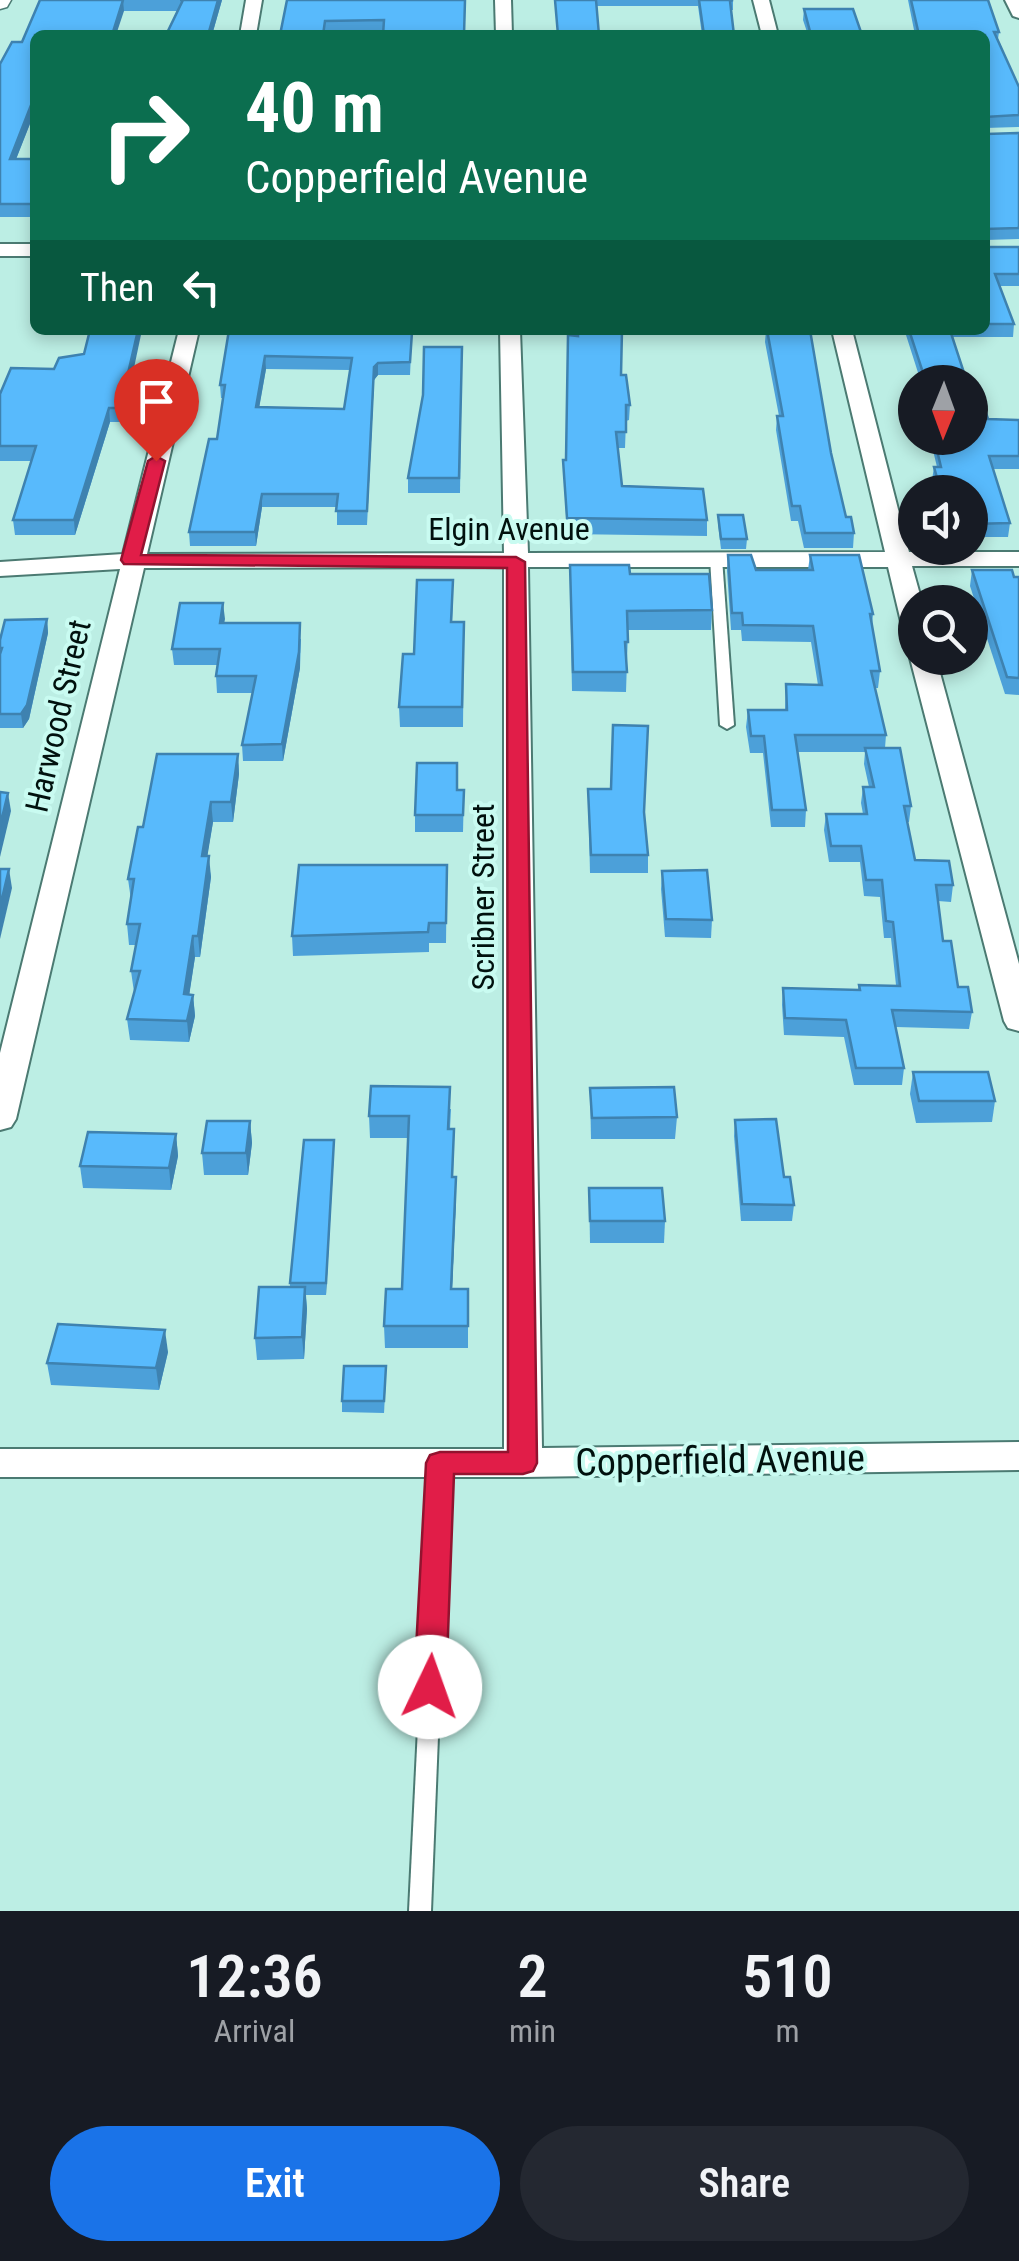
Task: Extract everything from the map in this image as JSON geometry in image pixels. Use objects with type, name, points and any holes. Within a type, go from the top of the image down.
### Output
[{"type":"street","points":[[249,30],[254,0]]},
{"type":"street","points":[[503,0],[504,30]]},
{"type":"street","points":[[761,0],[769,30]]},
{"type":"street","points":[[1013,0],[1019,13]]},
{"type":"street","points":[[0,250],[30,250]]},
{"type":"street","name":"Harwood Street","points":[[0,1119],[130,560],[187,335]]},
{"type":"street","name":"Scribner Street","points":[[510,335],[516,562],[523,1463]]},
{"type":"street","points":[[843,335],[898,560]]},
{"type":"street","name":"Elgin Avenue","points":[[988,559],[1019,559]]},
{"type":"street","name":"Elgin Avenue","points":[[0,569],[130,560],[898,560]]},
{"type":"street","points":[[928,675],[1019,1021]]},
{"type":"street","name":"Copperfield Avenue","points":[[0,1463],[523,1463],[1019,1456]]},
{"type":"lane","points":[[716,558],[727,725]]},
{"type":"lane","points":[[420,1911],[440,1463]]},
{"type":"building","points":[[40,0],[123,0],[114,30],[30,30],[30,108],[10,159],[30,159],[30,204],[0,204],[0,64],[12,42],[22,42]]},
{"type":"building","points":[[183,0],[218,0],[209,30],[168,30]]},
{"type":"building","points":[[287,0],[465,0],[464,30],[383,30],[384,20],[325,21],[324,30],[281,30]]},
{"type":"building","points":[[555,0],[596,0],[599,30],[558,30]]},
{"type":"building","points":[[699,0],[733,0],[730,1],[733,30],[703,30]]},
{"type":"building","points":[[911,0],[988,0],[999,32],[994,32],[1019,87],[1019,115],[990,117],[990,30],[918,30]]},
{"type":"building","points":[[804,9],[853,9],[860,30],[810,30]]},
{"type":"building","points":[[1019,133],[1019,228],[990,229],[990,134]]},
{"type":"building","points":[[990,247],[1019,247],[1019,274],[995,274],[1014,324],[990,324]]},
{"type":"building","points":[[89,335],[137,335],[120,408],[109,408],[74,520],[13,520],[36,446],[0,446],[0,394],[11,368],[54,369],[59,358],[84,354]]},
{"type":"building","points":[[228,335],[412,335],[410,362],[378,363],[374,367],[367,511],[336,511],[338,494],[262,494],[255,532],[189,532],[209,439],[217,439],[225,385],[220,385]],"holes":[[[265,356],[352,358],[344,409],[256,407]]]},
{"type":"building","points":[[568,335],[622,335],[621,375],[626,375],[630,405],[626,405],[626,432],[616,432],[622,486],[703,489],[707,520],[567,518],[563,460]]},
{"type":"building","points":[[768,335],[811,335],[831,453],[846,517],[851,517],[854,533],[805,533],[800,506],[792,506],[777,416],[783,416]]},
{"type":"building","points":[[911,335],[952,335],[961,365],[920,365]]},
{"type":"building","points":[[424,347],[462,347],[459,478],[408,478],[423,395]]},
{"type":"building","points":[[988,419],[1019,420],[1019,456],[989,456],[1010,523],[988,524],[988,475],[936,475],[934,467],[941,467],[938,455],[988,455]]},
{"type":"building","points":[[718,515],[743,515],[747,539],[721,539]]},
{"type":"building","points":[[728,555],[751,555],[756,570],[813,570],[810,555],[859,555],[873,614],[880,671],[871,671],[886,735],[795,735],[806,810],[772,810],[764,736],[751,736],[748,710],[787,710],[786,684],[822,685],[813,626],[743,625],[742,613],[732,613]]},
{"type":"building","points":[[570,565],[629,565],[630,574],[709,574],[712,610],[627,611],[627,672],[573,672]]},
{"type":"building","points":[[972,570],[1012,570],[1014,577],[1019,577],[1019,678],[1007,677],[988,619],[988,585],[977,585]]},
{"type":"building","points":[[417,580],[453,580],[451,622],[464,622],[462,707],[399,707],[403,654],[414,654]]},
{"type":"building","points":[[180,603],[223,603],[220,623],[300,623],[299,652],[282,744],[242,745],[256,676],[216,676],[220,649],[172,649]]},
{"type":"building","points":[[47,619],[27,705],[21,714],[0,714],[0,640],[5,620]]},
{"type":"building","points":[[613,725],[648,726],[644,812],[648,855],[591,855],[588,789],[611,789]]},
{"type":"building","points":[[865,748],[900,748],[911,806],[904,806],[915,860],[949,861],[953,885],[936,885],[943,941],[951,941],[958,987],[968,987],[972,1012],[892,1010],[904,1068],[856,1068],[846,1020],[785,1018],[783,988],[860,990],[859,985],[900,986],[893,922],[886,921],[882,880],[866,880],[861,846],[831,846],[826,814],[867,814],[863,787],[874,787]]},
{"type":"building","points":[[157,754],[238,754],[231,802],[211,802],[202,856],[209,856],[198,936],[193,936],[184,994],[193,995],[187,1021],[127,1019],[140,971],[131,971],[140,924],[127,924],[134,879],[128,879]]},
{"type":"building","points":[[417,763],[457,763],[457,790],[464,790],[463,815],[415,815]]},
{"type":"building","points":[[0,792],[8,793],[0,826]]},
{"type":"building","points":[[299,865],[447,865],[446,923],[429,923],[428,932],[292,936]]},
{"type":"building","points":[[0,869],[9,869],[0,907]]},
{"type":"building","points":[[707,870],[712,920],[666,919],[662,871]]},
{"type":"building","points":[[913,1072],[988,1072],[995,1101],[919,1101]]},
{"type":"building","points":[[371,1086],[450,1087],[448,1129],[454,1129],[452,1177],[456,1177],[451,1289],[468,1289],[468,1326],[384,1326],[386,1289],[402,1289],[409,1116],[369,1116]]},
{"type":"building","points":[[674,1087],[677,1117],[592,1118],[590,1088]]},
{"type":"building","points":[[776,1119],[784,1177],[790,1177],[794,1205],[742,1204],[735,1120]]},
{"type":"building","points":[[207,1121],[250,1121],[246,1153],[202,1153]]},
{"type":"building","points":[[88,1132],[176,1134],[169,1168],[80,1166]]},
{"type":"building","points":[[304,1140],[334,1140],[326,1283],[290,1283]]},
{"type":"building","points":[[589,1188],[662,1188],[665,1221],[590,1221]]},
{"type":"building","points":[[259,1287],[305,1287],[302,1337],[255,1338]]},
{"type":"building","points":[[58,1324],[165,1330],[156,1368],[47,1363]]},
{"type":"building","points":[[344,1366],[386,1366],[384,1401],[342,1401]]},
{"type":"route","points":[[156,461],[130,560],[516,562],[523,1463],[440,1463],[430,1687]]}]
